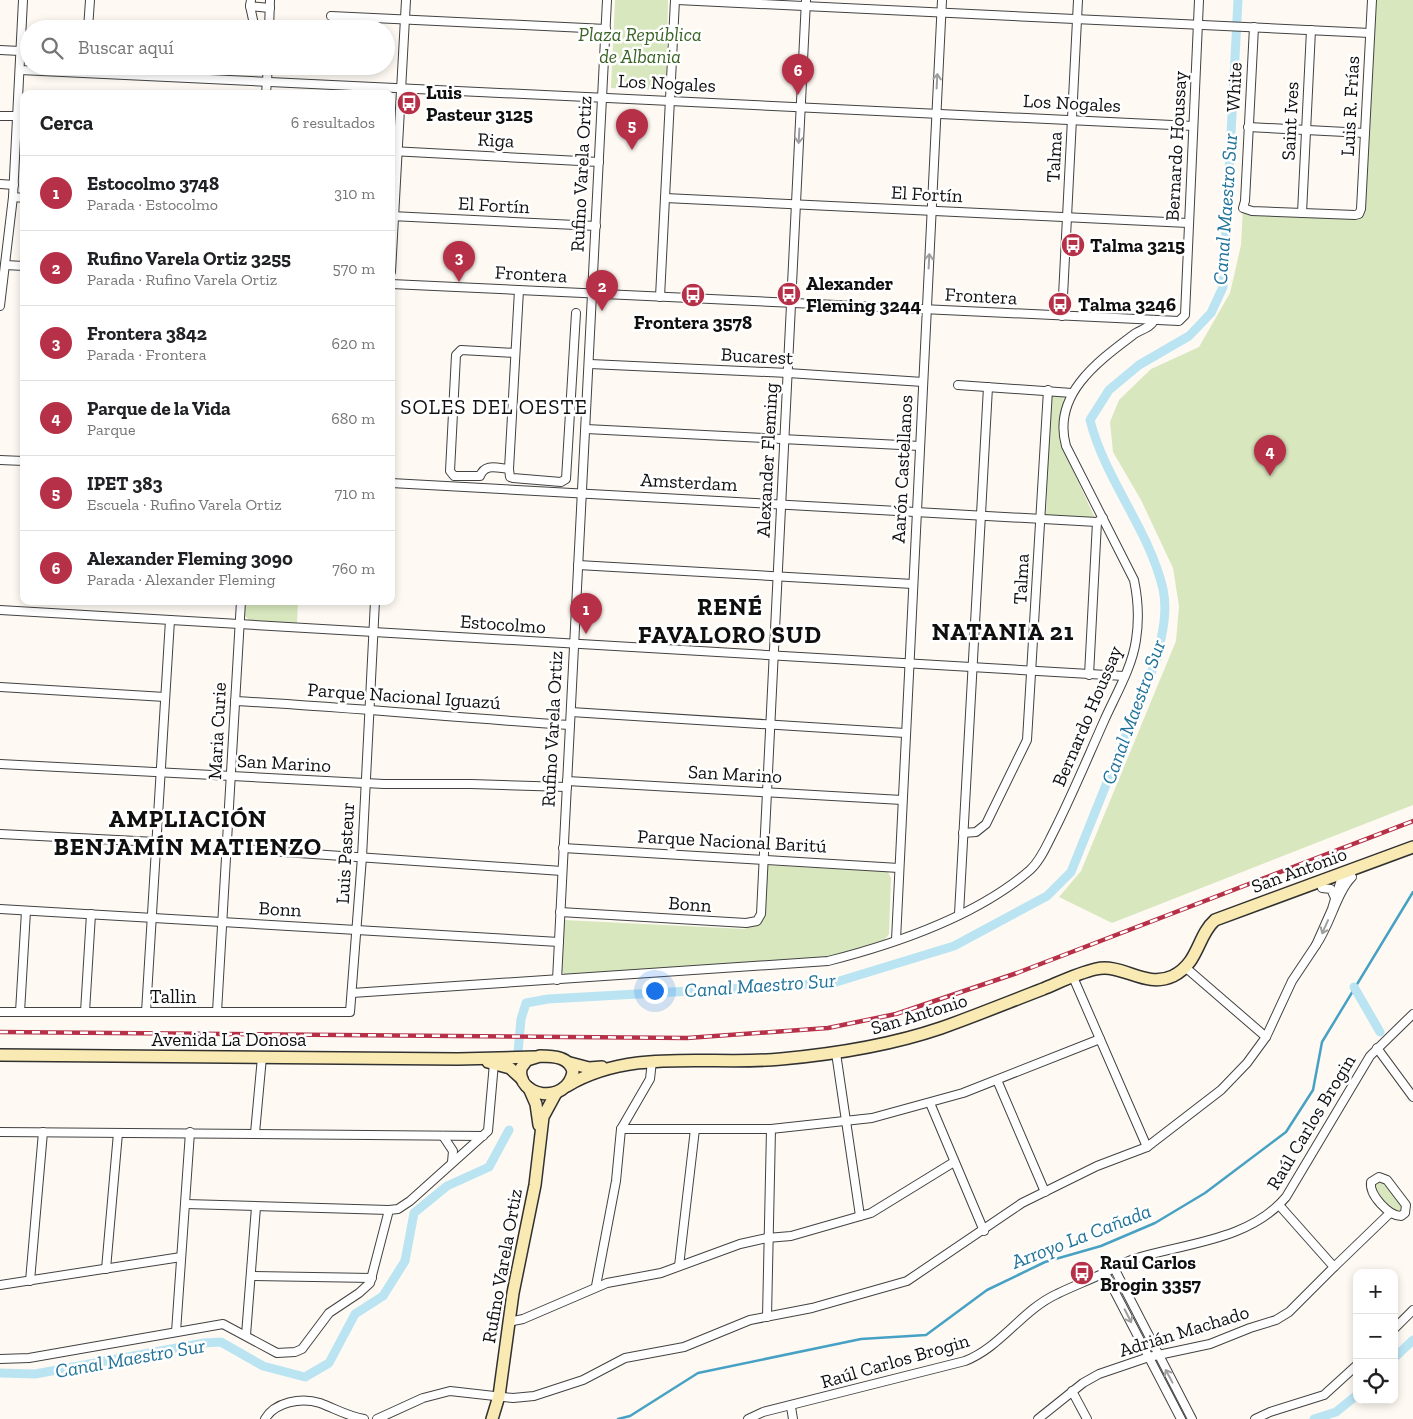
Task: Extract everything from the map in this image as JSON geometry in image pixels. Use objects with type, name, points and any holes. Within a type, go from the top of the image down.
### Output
[{"type":"main road","name":"San Antonio","points":[[1205,936],[1228,922],[1322,888],[1413,847]]},
{"type":"main road","name":"San Antonio","points":[[570,1064],[589,1068],[652,1062],[749,1061],[836,1053],[891,1043],[932,1031],[1072,977],[1104,968],[1143,979],[1162,979],[1178,973],[1186,967],[1212,923],[1222,917],[1413,854]]},
{"type":"main road","name":"Avenida La Donosa","points":[[0,1055],[458,1059],[534,1057]]},
{"type":"main road","points":[[534,1057],[555,1057],[570,1064],[574,1072],[567,1086],[556,1093],[538,1093],[525,1083],[520,1071],[523,1064],[534,1057]]},
{"type":"main road","name":"Avenida La Donosa","points":[[458,1059],[510,1068],[525,1083]]},
{"type":"main road","name":"San Antonio","points":[[567,1086],[586,1076],[614,1066]]},
{"type":"main road","name":"Rufino Varela Ortiz","points":[[525,1083],[536,1104],[540,1134]]},
{"type":"main road","name":"Rufino Varela Ortiz","points":[[498,1400],[508,1322],[534,1185],[540,1134],[546,1109],[556,1093]]},
{"type":"main road","points":[[492,1419],[498,1400]]},
{"type":"main road","points":[[498,1400],[498,1419]]},
{"type":"street","points":[[22,20],[23,0]]},
{"type":"street","points":[[89,20],[90,0]]},
{"type":"street","points":[[395,142],[401,87],[406,0]]},
{"type":"street","name":"Rufino Varela Ortiz","points":[[557,980],[590,364],[607,0]]},
{"type":"street","points":[[660,297],[676,0],[806,3],[941,13],[1198,26],[1245,26],[1370,34]]},
{"type":"street","name":"Aarón Castellanos","points":[[896,940],[942,0]]},
{"type":"street","name":"Talma","points":[[1062,316],[1078,0]]},
{"type":"street","name":"Bernardo Houssay","points":[[1179,321],[1184,315],[1199,0]]},
{"type":"street","name":"Luis R. Frías","points":[[1302,213],[1359,214],[1361,208],[1372,0]]},
{"type":"street","points":[[253,20],[250,3],[270,4],[269,20]]},
{"type":"street","name":"Alexander Fleming","points":[[757,921],[761,914],[764,858],[806,3]]},
{"type":"street","points":[[331,16],[606,29]]},
{"type":"street","name":"White","points":[[1254,27],[1245,200],[1243,208],[1252,211],[1302,213]]},
{"type":"street","name":"Saint Ives","points":[[1302,213],[1311,30]]},
{"type":"street","points":[[0,50],[20,51],[17,116],[20,132],[0,306]]},
{"type":"street","name":"Los Nogales","points":[[123,75],[603,96],[1193,126]]},
{"type":"street","points":[[266,90],[267,75]]},
{"type":"street","points":[[0,116],[17,116]]},
{"type":"street","points":[[1248,127],[1365,133]]},
{"type":"street","name":"Riga","points":[[395,151],[599,162]]},
{"type":"street","points":[[0,184],[14,185]]},
{"type":"street","points":[[13,197],[20,198]]},
{"type":"street","name":"El Fortín","points":[[665,198],[1188,223]]},
{"type":"street","name":"El Fortín","points":[[395,216],[596,226]]},
{"type":"street","points":[[5,265],[20,266]]},
{"type":"street","name":"Frontera","points":[[395,284],[1179,321]]},
{"type":"street","points":[[519,290],[510,477],[561,482],[567,476],[576,313]]},
{"type":"street","name":"Bernardo Houssay","points":[[352,993],[828,961],[896,940],[959,914],[987,899],[1036,864],[1066,809],[1124,676],[1136,639],[1136,590],[1125,560],[1100,520],[1064,440],[1064,415],[1072,393],[1082,378],[1134,334],[1153,324],[1154,320]]},
{"type":"street","points":[[509,469],[488,467],[478,477],[454,476],[450,470],[458,352],[515,353]]},
{"type":"street","name":"Bucarest","points":[[590,364],[788,373],[923,382]]},
{"type":"street","points":[[958,385],[1072,393]]},
{"type":"street","points":[[959,914],[988,386]]},
{"type":"street","name":"Talma","points":[[963,833],[976,832],[981,830],[986,824],[1025,746],[1048,390]]},
{"type":"street","points":[[586,428],[920,446]]},
{"type":"street","points":[[0,460],[20,461]]},
{"type":"street","name":"Amsterdam","points":[[395,482],[916,512],[1100,520]]},
{"type":"street","points":[[1088,674],[1100,520]]},
{"type":"street","points":[[578,565],[913,584]]},
{"type":"street","name":"Maria Curie","points":[[217,1012],[241,605]]},
{"type":"street","name":"Luis Pasteur","points":[[346,1013],[352,1009],[362,857],[374,605]]},
{"type":"street","name":"Estocolmo","points":[[0,610],[1124,676]]},
{"type":"street","points":[[146,1012],[170,620]]},
{"type":"street","points":[[0,687],[165,697]]},
{"type":"street","name":"Parque Nacional Iguazú","points":[[235,701],[369,708],[442,717],[570,725]]},
{"type":"street","points":[[571,712],[905,733]]},
{"type":"street","name":"San Marino","points":[[0,764],[365,783],[567,784],[767,792],[902,800]]},
{"type":"street","points":[[0,834],[156,842]]},
{"type":"street","points":[[226,848],[562,871]]},
{"type":"street","name":"Parque Nacional Baritú","points":[[564,848],[764,858],[899,868]]},
{"type":"street","points":[[1316,945],[1335,898],[1347,876]]},
{"type":"street","points":[[377,1419],[423,1398],[441,1393],[460,1392],[498,1400],[534,1396],[583,1380],[625,1358],[684,1346],[740,1324],[767,1316],[812,1308],[900,1284],[913,1278],[984,1231],[1013,1208],[1097,1166],[1148,1147],[1227,1085],[1266,1037],[1292,980],[1326,930],[1345,887],[1347,876]]},
{"type":"street","points":[[1322,888],[1331,889],[1335,898]]},
{"type":"street","name":"Bonn","points":[[0,909],[559,942]]},
{"type":"street","points":[[20,1012],[26,911]]},
{"type":"street","name":"Bonn","points":[[560,912],[746,924],[757,921]]},
{"type":"street","points":[[85,1012],[91,914]]},
{"type":"street","points":[[1186,967],[1266,1037]]},
{"type":"street","points":[[1072,977],[1148,1147]]},
{"type":"street","name":"Tallin","points":[[0,1012],[346,1013]]},
{"type":"street","name":"Raúl Carlos Brogin","points":[[748,1419],[763,1412],[790,1407],[936,1370],[976,1357],[1044,1301],[1137,1258],[1196,1244],[1237,1230],[1256,1221],[1279,1205],[1370,1056],[1413,1014]]},
{"type":"street","points":[[621,1128],[771,1129],[872,1118],[963,1094],[1100,1039]]},
{"type":"street","points":[[1377,1048],[1413,1097]]},
{"type":"street","points":[[836,1053],[860,1216]]},
{"type":"street","points":[[255,1132],[262,1057]]},
{"type":"street","points":[[596,1286],[616,1181],[621,1128],[650,1079],[652,1062]]},
{"type":"street","points":[[186,1204],[398,1209],[410,1201],[483,1136],[490,1126],[494,1064]]},
{"type":"street","points":[[997,1080],[1045,1192]]},
{"type":"street","points":[[930,1103],[984,1231]]},
{"type":"street","points":[[679,1266],[695,1129]]},
{"type":"street","points":[[767,1316],[771,1129]]},
{"type":"street","points":[[0,1132],[255,1132],[483,1136]]},
{"type":"street","points":[[30,1281],[43,1132]]},
{"type":"street","points":[[176,1332],[190,1132]]},
{"type":"street","points":[[106,1269],[118,1133]]},
{"type":"street","points":[[443,1136],[453,1151],[452,1162]]},
{"type":"street","points":[[508,1322],[524,1319],[596,1286],[661,1273],[716,1252],[768,1238],[791,1236],[860,1216],[879,1209],[954,1162]]},
{"type":"street","name":"Adrián Machado","points":[[1379,1177],[1387,1180],[1406,1205],[1405,1213],[1401,1216],[1390,1214],[1370,1186],[1371,1182],[1379,1177]]},
{"type":"street","points":[[1279,1205],[1334,1267]]},
{"type":"street","points":[[246,1335],[256,1207]]},
{"type":"street","points":[[0,1359],[29,1358],[223,1324],[277,1353],[295,1352],[302,1349],[329,1313],[366,1288],[372,1278],[389,1210]]},
{"type":"street","name":"Adrián Machado","points":[[1038,1419],[1072,1391],[1099,1374],[1149,1357],[1210,1344],[1276,1320],[1289,1312],[1390,1214]]},
{"type":"street","points":[[0,1285],[181,1257]]},
{"type":"street","points":[[1114,1268],[1192,1419]]},
{"type":"street","points":[[1106,1272],[1181,1419]]},
{"type":"street","points":[[251,1276],[372,1278]]},
{"type":"street","points":[[1398,1325],[1413,1310]]},
{"type":"street","points":[[1255,1419],[1270,1412],[1324,1395],[1353,1369]]},
{"type":"street","points":[[1072,1391],[1087,1419]]},
{"type":"street","points":[[264,1419],[272,1408],[278,1405],[314,1402],[342,1414],[364,1419]]},
{"type":"street","points":[[790,1407],[793,1419]]},
{"type":"green space","name":"Plaza República de Albania","points":[[615,0],[668,0],[666,90],[611,88]]},
{"type":"green space","points":[[1372,0],[1413,0],[1413,805],[1112,923],[1059,897],[1081,871],[1176,641],[1179,606],[1173,568],[1141,500],[1113,452],[1110,422],[1119,400],[1151,369],[1199,347],[1230,293],[1241,245],[1243,208],[1359,214]]},
{"type":"green space","points":[[1050,395],[1064,395],[1060,434],[1063,449],[1095,518],[1046,516]]},
{"type":"green space","points":[[244,605],[298,605],[297,623],[250,621],[243,614]]},
{"type":"green space","points":[[766,865],[888,872],[891,878],[889,934],[884,941],[827,957],[566,975],[562,972],[564,920],[744,929],[755,925]]},
{"type":"green space","points":[[1379,1180],[1386,1182],[1402,1205],[1400,1211],[1393,1210],[1376,1190],[1375,1184]]},
{"type":"waterway","name":"Canal Maestro Sur","points":[[518,1052],[521,1019],[526,1003],[548,999],[833,983],[954,946],[1047,896],[1071,872],[1157,658],[1165,615],[1163,589],[1148,546],[1106,463],[1090,420],[1109,390],[1139,365],[1189,336],[1211,313],[1223,287],[1238,0]]},
{"type":"waterway","name":"Arroyo La Cañada","points":[[618,1419],[630,1416],[698,1373],[861,1339],[926,1335],[987,1290],[1045,1262],[1101,1246],[1155,1223],[1205,1193],[1286,1132],[1313,1090],[1322,1042],[1413,892]]},
{"type":"waterway","points":[[1354,987],[1380,1032]]},
{"type":"waterway","name":"Canal Maestro Sur","points":[[0,1373],[35,1374],[204,1343],[221,1342],[263,1366],[305,1377],[329,1363],[355,1314],[383,1296],[405,1261],[414,1213],[447,1186],[489,1167],[509,1130]]},
{"type":"waterway","name":"Canal Maestro Sur","points":[[1398,1354],[1413,1340]]},
{"type":"waterway","name":"Canal Maestro Sur","points":[[1314,1419],[1336,1412],[1353,1398]]},
{"type":"railway","points":[[0,1032],[687,1038],[828,1028],[896,1014],[1017,973],[1413,821]]},
{"type":"place","name":"Alexander Fleming 3090","points":[[798,95]]},
{"type":"place","name":"Luis Pasteur 3125","points":[[409,103]]},
{"type":"place","name":"IPET 383","points":[[632,150]]},
{"type":"place","name":"Talma 3215","points":[[1073,245]]},
{"type":"place","name":"Frontera 3842","points":[[459,282]]},
{"type":"place","name":"Alexander Fleming 3244","points":[[789,294]]},
{"type":"place","name":"Frontera 3578","points":[[693,295]]},
{"type":"place","name":"Talma 3246","points":[[1060,304]]},
{"type":"place","name":"Rufino Varela Ortiz 3255","points":[[602,311]]},
{"type":"place","name":"Parque de la Vida","points":[[1270,476]]},
{"type":"place","name":"Estocolmo 3748","points":[[586,634]]},
{"type":"place","name":"Raul Carlos Brogin 3357","points":[[1082,1273]]},
{"type":"district","name":"SOLES DEL OESTE","points":[[494,406]]},
{"type":"district","name":"RENÉ FAVALORO SUD","points":[[730,620]]},
{"type":"district","name":"NATANIA 21","points":[[1003,631]]},
{"type":"district","name":"AMPLIACIÓN BENJAMÍN MATIENZO","points":[[188,832]]}]
